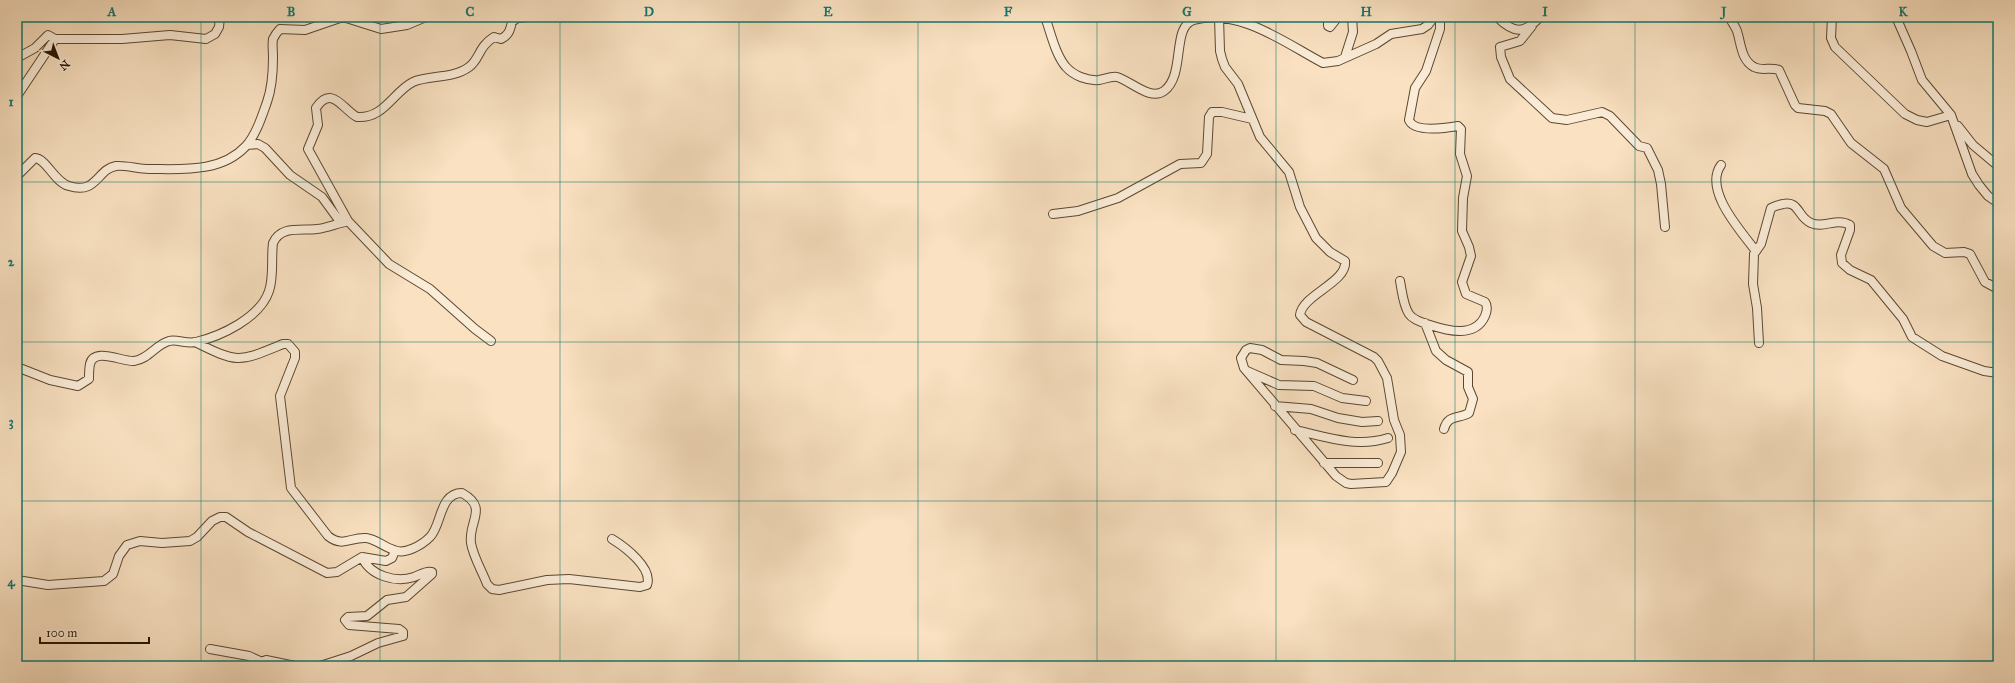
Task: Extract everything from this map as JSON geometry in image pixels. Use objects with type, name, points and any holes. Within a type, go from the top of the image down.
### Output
[{"type":"street","points":[[17,58],[35,48],[48,35],[53,36],[54,39],[96,40],[170,35],[206,39],[215,34],[219,27],[220,17]]},
{"type":"street","points":[[17,176],[32,160],[39,158],[62,183],[76,188],[84,187],[96,182],[105,171],[113,167],[204,168],[232,157],[247,145],[268,99],[273,69],[273,39],[280,29],[305,30],[343,17],[381,29],[407,25],[426,17]]},
{"type":"street","points":[[344,222],[308,149],[318,125],[316,108],[319,104],[329,98],[338,100],[354,116],[359,117],[382,109],[403,89],[413,82],[439,77],[468,68],[473,64],[484,43],[494,37],[501,39],[506,37],[510,33],[512,22],[518,18],[529,17]]},
{"type":"street","points":[[1046,17],[1054,44],[1066,66],[1071,71],[1089,79],[1117,78],[1155,94],[1163,92],[1170,86],[1175,76],[1181,37],[1186,24],[1200,18],[1219,17],[1241,21],[1323,63],[1332,63],[1376,44],[1391,34],[1422,29],[1428,26],[1434,17]]},
{"type":"street","points":[[1219,17],[1220,51],[1222,59],[1225,67],[1238,84],[1263,142],[1289,172],[1300,207],[1316,238],[1330,252],[1345,261],[1341,274],[1303,307],[1300,315],[1306,322],[1374,357],[1378,361],[1387,378],[1394,420],[1400,435],[1401,452],[1388,479],[1382,483],[1346,483],[1336,476],[1295,430],[1246,370],[1241,363],[1241,358],[1246,350],[1250,348],[1262,350],[1281,360],[1304,361],[1317,364],[1353,380]]},
{"type":"street","points":[[1328,17],[1328,26],[1330,27],[1338,17]]},
{"type":"street","points":[[1346,57],[1353,32],[1352,17]]},
{"type":"street","points":[[1400,281],[1409,314],[1415,320],[1450,331],[1471,329],[1482,322],[1487,309],[1483,300],[1466,294],[1462,282],[1471,256],[1469,247],[1462,234],[1463,198],[1467,176],[1460,154],[1461,130],[1458,126],[1419,128],[1412,125],[1409,120],[1415,88],[1426,71],[1440,29],[1440,17]]},
{"type":"street","points":[[1497,17],[1506,26],[1514,29],[1521,30],[1532,26]]},
{"type":"street","points":[[1540,17],[1520,41],[1500,47],[1501,57],[1510,79],[1552,118],[1568,120],[1585,115],[1605,113],[1610,116],[1639,146],[1647,148],[1657,168],[1662,184],[1665,227]]},
{"type":"street","points":[[1729,17],[1737,31],[1740,48],[1748,62],[1756,68],[1773,68],[1779,70],[1794,105],[1798,108],[1825,111],[1831,114],[1851,143],[1884,169],[1902,208],[1933,246],[1945,252],[1964,252],[1970,254],[1985,282],[1998,289]]},
{"type":"street","points":[[1832,17],[1831,38],[1835,47],[1899,109],[1923,122],[1952,117]]},
{"type":"street","points":[[1896,17],[1922,80],[1973,145],[1998,166]]},
{"type":"street","points":[[17,96],[54,39]]},
{"type":"street","points":[[1053,214],[1078,210],[1118,198],[1180,164],[1201,163],[1207,154],[1209,117],[1212,112],[1222,112],[1252,119]]},
{"type":"street","points":[[1952,117],[1972,174],[1979,186],[1988,196],[1998,202]]},
{"type":"street","points":[[247,145],[258,144],[265,148],[280,162],[290,175],[322,197],[344,222],[389,264],[430,288],[491,341]]},
{"type":"street","points":[[1721,165],[1716,180],[1720,197],[1728,213],[1755,250],[1753,284],[1760,343]]},
{"type":"street","points":[[1755,250],[1761,244],[1769,213],[1774,206],[1789,203],[1793,204],[1806,221],[1815,225],[1834,221],[1848,224],[1850,230],[1841,255],[1842,263],[1850,270],[1871,280],[1903,319],[1912,338],[1942,356],[1984,371],[1998,373]]},
{"type":"street","points":[[195,342],[237,325],[262,304],[269,290],[273,242],[275,237],[285,231],[320,229],[344,222]]},
{"type":"street","points":[[1425,323],[1436,351],[1446,360],[1468,372],[1468,387],[1473,399],[1469,413],[1449,419],[1444,429]]},
{"type":"street","points":[[17,367],[50,380],[78,386],[85,383],[89,379],[90,363],[95,357],[102,356],[136,361],[145,358],[170,341],[195,342],[232,359],[248,358],[283,344],[291,346],[295,352],[295,358],[280,396],[291,488],[328,536],[334,541],[342,542],[356,538],[366,538],[395,551],[401,552],[414,548],[429,538],[435,531],[445,502],[452,496],[462,493],[472,498],[477,507],[471,542],[487,584],[492,589],[499,590],[547,580],[569,578],[640,587],[647,585],[649,580],[648,575],[637,559],[628,550],[612,539]]},
{"type":"street","points":[[1246,370],[1279,385],[1314,386],[1342,398],[1366,402]]},
{"type":"street","points":[[1275,406],[1311,409],[1338,418],[1362,422],[1378,421]]},
{"type":"street","points":[[1295,430],[1343,441],[1378,441],[1388,438]]},
{"type":"street","points":[[1324,463],[1378,463]]},
{"type":"street","points":[[17,580],[48,586],[104,581],[113,574],[119,556],[127,545],[140,541],[162,543],[190,541],[197,537],[212,521],[220,516],[226,517],[248,532],[327,573],[337,572],[362,557],[386,561],[392,558],[395,551]]},
{"type":"street","points":[[320,666],[351,656],[378,643],[403,636],[403,632],[399,629],[350,625],[345,620],[348,617],[367,616],[387,600],[405,598],[425,583],[432,574],[432,572],[429,571],[414,577],[400,580],[385,576],[370,568],[362,557]]},
{"type":"street","points":[[210,649],[249,656],[263,664],[266,660],[294,666]]}]
